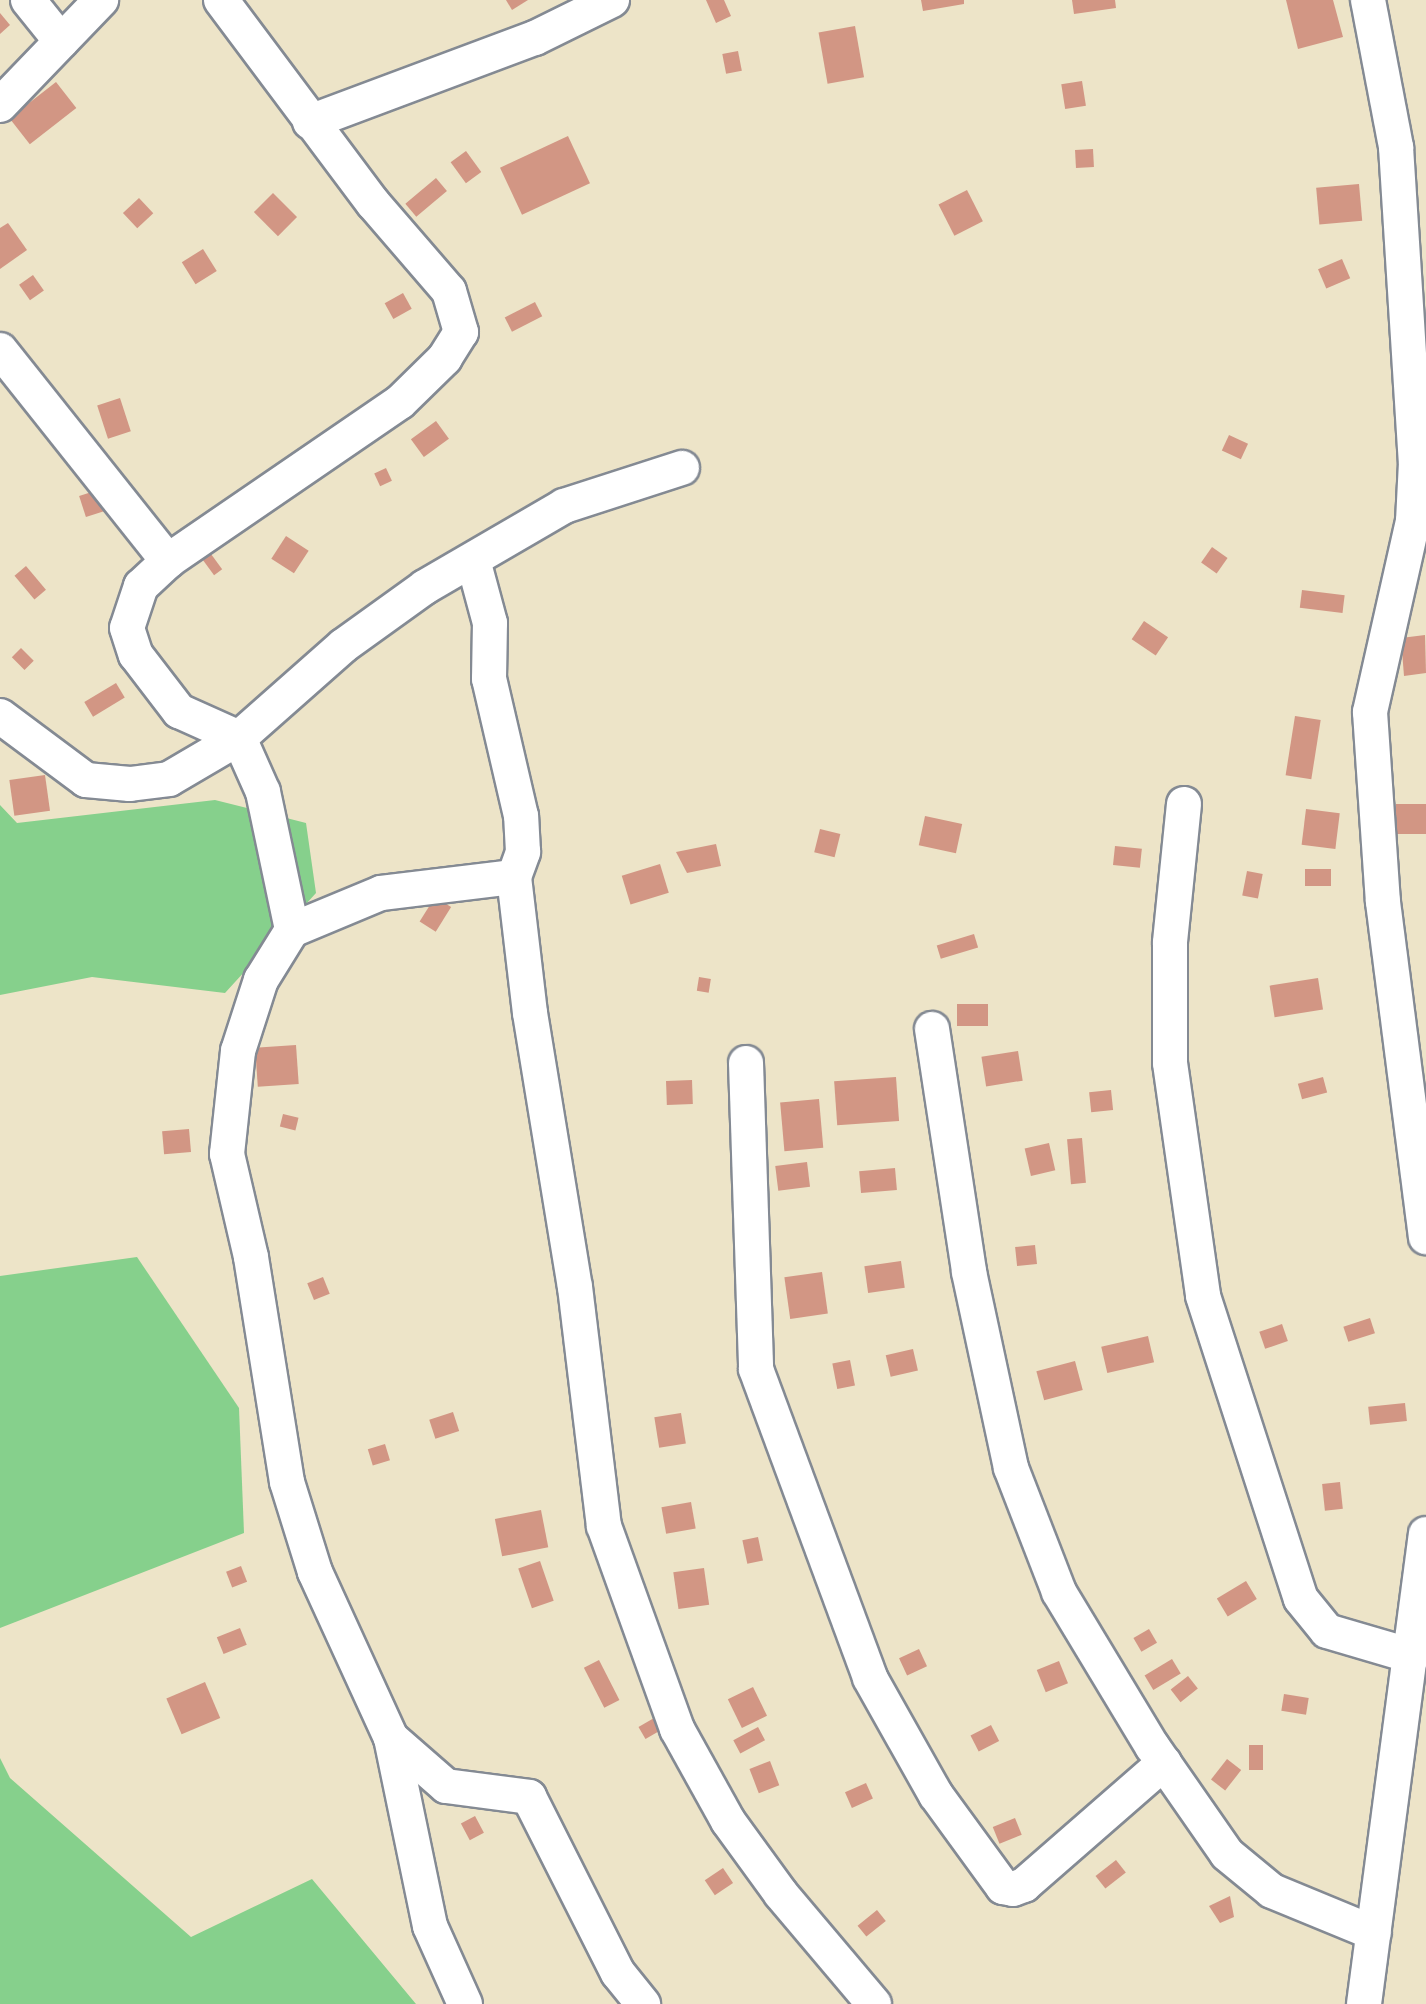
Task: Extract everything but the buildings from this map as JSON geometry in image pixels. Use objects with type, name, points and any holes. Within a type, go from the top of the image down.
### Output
[{"type":"street","points":[[28,0],[61,41]]},
{"type":"street","points":[[0,105],[101,0]]},
{"type":"street","points":[[221,0],[310,122],[449,291],[461,332],[445,358],[400,402],[168,561],[141,586],[131,607],[127,628],[136,655],[179,711],[239,738],[263,792],[292,930]]},
{"type":"street","points":[[310,122],[535,38],[612,0]]},
{"type":"street","points":[[1368,0],[1396,147],[1405,341],[1416,435],[1413,521],[1370,712],[1383,902],[1426,1237]]},
{"type":"street","points":[[0,350],[168,561]]},
{"type":"street","points":[[0,716],[86,780],[130,784],[169,779],[239,738],[343,646],[425,587],[564,506],[682,468]]},
{"type":"street","points":[[473,560],[490,623],[489,679],[522,825],[523,852],[514,877],[530,1013],[575,1287],[604,1526],[668,1710],[691,1756],[728,1821],[781,1894],[874,2004]]},
{"type":"street","points":[[1184,804],[1170,943],[1170,1063],[1203,1296],[1301,1599],[1327,1631],[1412,1656]]},
{"type":"street","points":[[465,2004],[430,1926],[391,1738],[315,1572],[287,1482],[251,1257],[227,1154],[238,1051],[261,980],[292,930],[381,893],[514,877]]},
{"type":"street","points":[[932,1029],[969,1272],[1011,1468],[1031,1529],[1059,1592],[1164,1763],[1227,1854],[1272,1891],[1374,1933]]},
{"type":"street","points":[[746,1063],[756,1369],[870,1678],[936,1795],[1003,1887],[1013,1889],[1024,1885],[1164,1763]]},
{"type":"street","points":[[1364,2004],[1426,1534]]},
{"type":"street","points":[[391,1738],[446,1786],[529,1797],[618,1973],[643,2004]]},
{"type":"green space","points":[[215,800],[306,823],[316,893],[225,993],[92,977],[0,995],[0,805],[17,823]]},
{"type":"green space","points":[[137,1257],[239,1408],[244,1533],[0,1628],[0,1276]]},
{"type":"green space","points":[[0,1758],[10,1778],[191,1937],[312,1879],[416,2004],[0,2004]]}]
